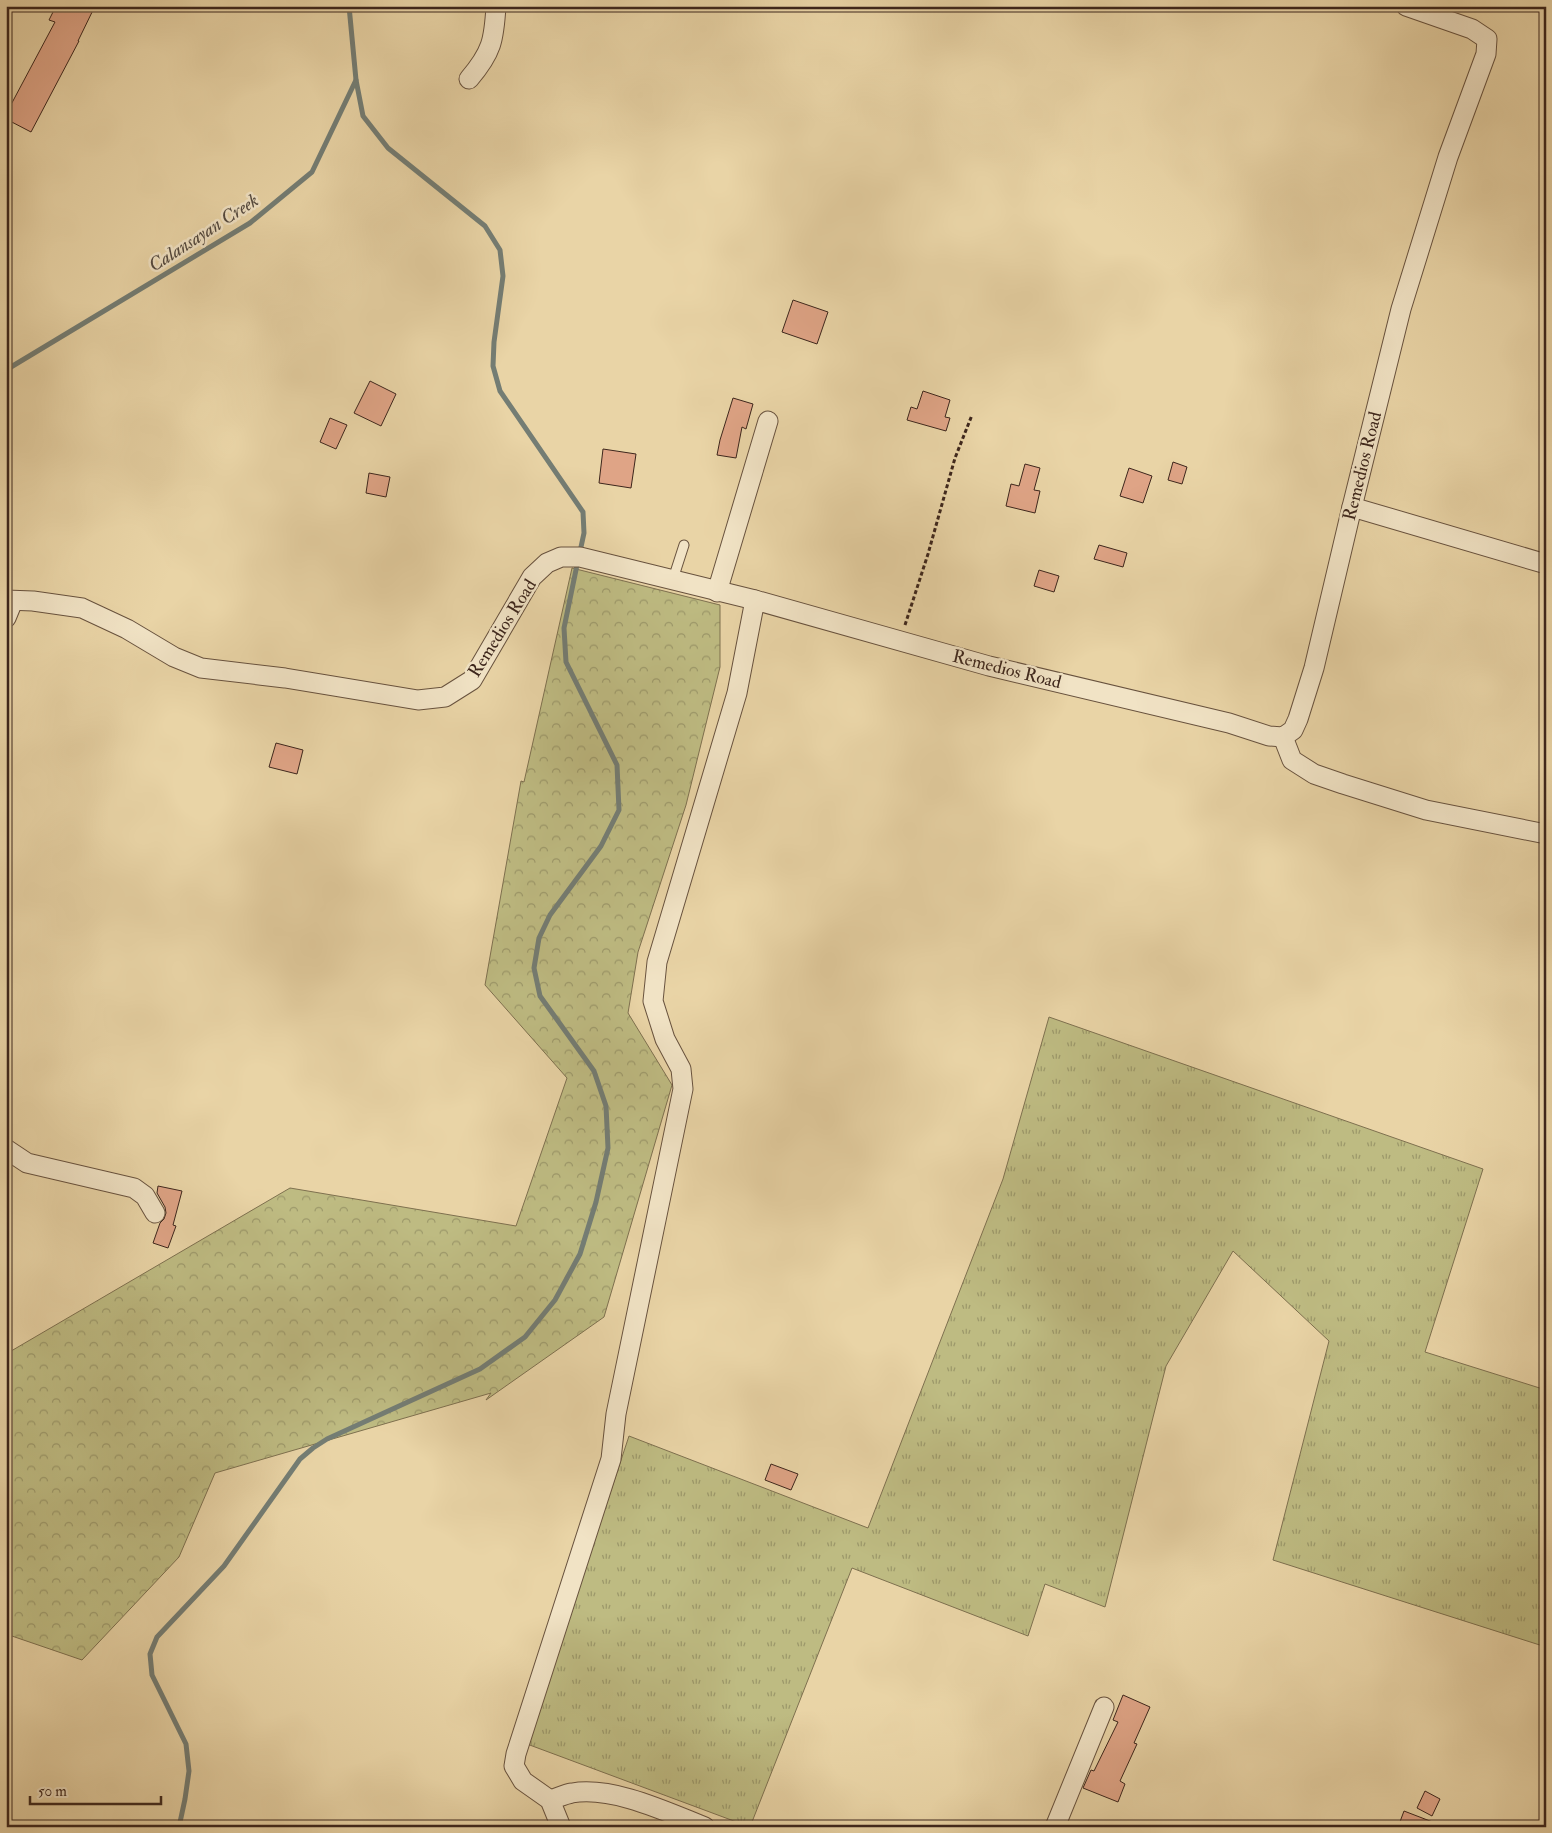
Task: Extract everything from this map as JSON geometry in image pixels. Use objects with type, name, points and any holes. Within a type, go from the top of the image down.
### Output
[{"type":"street","points":[[469,79],[484,62],[494,36],[496,6]]},
{"type":"street","name":"Remedios Road","points":[[9,600],[33,600],[82,608],[127,629],[174,657],[201,668],[285,678],[418,700],[445,698],[472,680],[532,577],[547,563],[561,557],[580,557],[755,600],[990,666],[1229,723],[1269,736],[1283,737],[1293,730],[1298,719],[1314,668],[1402,309],[1448,157],[1486,54],[1487,39],[1472,29],[1406,6]]},
{"type":"street","points":[[717,592],[768,421]]},
{"type":"street","points":[[1352,507],[1546,564]]},
{"type":"street","points":[[6,618],[9,600]]},
{"type":"street","points":[[561,1827],[550,1800],[523,1781],[514,1766],[516,1754],[611,1459],[618,1404],[683,1089],[681,1069],[665,1039],[653,1000],[657,962],[737,693],[755,600]]},
{"type":"street","points":[[1283,737],[1292,760],[1314,774],[1426,810],[1546,834]]},
{"type":"street","points":[[6,1149],[27,1163],[134,1188],[145,1196],[155,1213]]},
{"type":"street","points":[[1055,1827],[1104,1707]]},
{"type":"street","points":[[550,1800],[572,1793],[597,1792],[644,1803],[704,1827]]},
{"type":"lane","points":[[673,579],[684,545]]},
{"type":"path","points":[[900,640],[928,554],[955,458],[972,415]]},
{"type":"green space","points":[[572,568],[720,605],[720,667],[686,805],[638,952],[628,1013],[672,1085],[604,1317],[486,1400],[491,1393],[215,1473],[179,1557],[82,1660],[6,1634],[6,1354],[290,1188],[516,1226],[567,1078],[485,985],[521,781],[524,782]]},
{"type":"green space","points":[[1049,1017],[1483,1169],[1425,1352],[1546,1390],[1546,1647],[1273,1560],[1329,1341],[1233,1251],[1166,1366],[1105,1607],[1045,1584],[1028,1636],[852,1568],[750,1827],[527,1744],[629,1436],[868,1528],[1003,1179]]},
{"type":"building","points":[[56,6],[95,6],[79,41],[31,132],[6,119],[6,114],[55,22],[49,20]]},
{"type":"building","points":[[793,300],[828,312],[817,344],[782,332]]},
{"type":"building","points":[[370,381],[396,394],[381,426],[354,413]]},
{"type":"building","points":[[923,391],[950,400],[945,417],[950,418],[946,431],[907,420],[911,407],[917,409]]},
{"type":"building","points":[[733,398],[753,404],[746,429],[742,427],[736,458],[717,455]]},
{"type":"building","points":[[330,418],[347,425],[336,449],[320,442]]},
{"type":"building","points":[[603,449],[636,454],[631,488],[599,483]]},
{"type":"building","points":[[1173,462],[1187,467],[1182,484],[1168,480]]},
{"type":"building","points":[[1025,464],[1040,468],[1034,490],[1040,491],[1035,513],[1006,506],[1011,484],[1019,486]]},
{"type":"building","points":[[1129,468],[1152,476],[1143,503],[1120,496]]},
{"type":"building","points":[[369,473],[390,477],[386,497],[366,493]]},
{"type":"building","points":[[1099,545],[1127,553],[1123,567],[1094,559]]},
{"type":"building","points":[[1039,570],[1059,576],[1054,592],[1034,586]]},
{"type":"building","points":[[276,743],[303,750],[297,774],[269,767]]},
{"type":"building","points":[[158,1186],[182,1191],[173,1225],[176,1226],[168,1248],[153,1243],[160,1223],[166,1213],[165,1207],[157,1193]]},
{"type":"building","points":[[771,1464],[798,1474],[791,1490],[765,1480]]},
{"type":"building","points":[[1123,1695],[1150,1707],[1134,1743],[1137,1744],[1120,1781],[1125,1784],[1118,1802],[1083,1788],[1091,1770],[1094,1771],[1118,1722],[1113,1720]]},
{"type":"building","points":[[1425,1791],[1440,1799],[1432,1816],[1417,1808]]},
{"type":"building","points":[[1404,1811],[1443,1826],[1443,1827],[1398,1827]]},
{"type":"waterway","name":"Calansayan Creek","points":[[6,370],[250,223],[312,172],[356,80],[349,6]]},
{"type":"waterway","points":[[356,80],[363,116],[388,148],[485,226],[500,250],[503,276],[494,342],[493,366],[500,391],[583,512],[584,533],[581,547]]},
{"type":"waterway","points":[[179,1827],[189,1771],[186,1744],[152,1675],[150,1654],[157,1637],[224,1566],[300,1459],[327,1439],[480,1369],[525,1337],[555,1300],[580,1254],[596,1202],[608,1148],[606,1106],[594,1071],[540,996],[534,968],[539,938],[550,915],[601,846],[619,810],[617,765],[566,662],[564,628],[577,565]]}]
